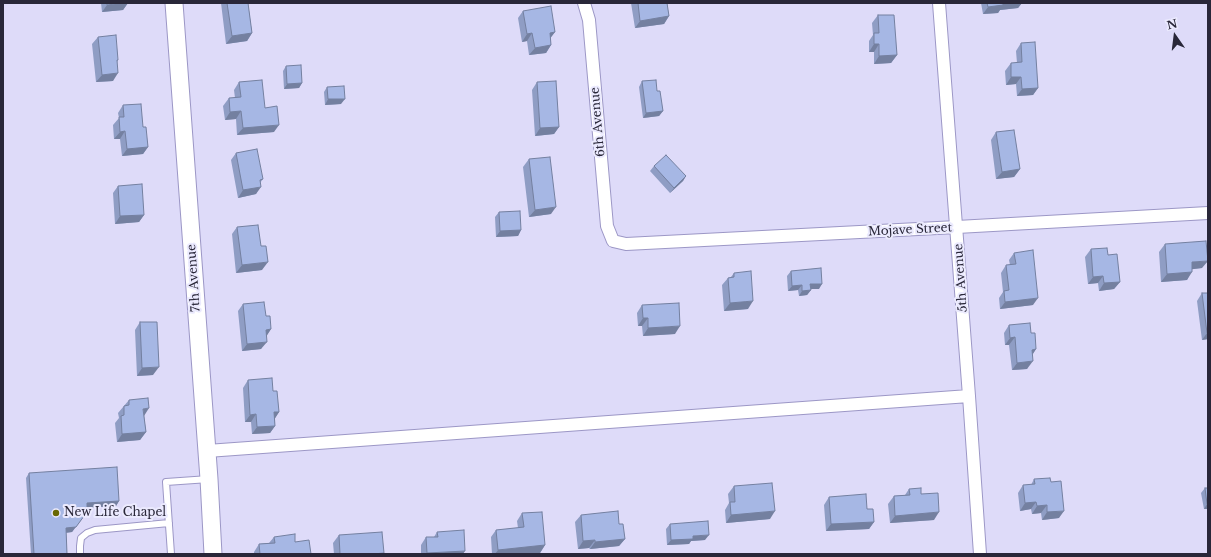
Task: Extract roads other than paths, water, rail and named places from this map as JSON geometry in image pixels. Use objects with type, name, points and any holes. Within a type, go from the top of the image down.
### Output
[{"type":"street","name":"7th Avenue","points":[[174,3],[209,479],[213,554]]},
{"type":"street","name":"6th Avenue","points":[[584,3],[589,20],[607,226],[613,241]]},
{"type":"street","name":"5th Avenue","points":[[939,3],[957,227],[980,554]]},
{"type":"street","name":"Mojave Street","points":[[613,241],[626,244],[1208,213]]},
{"type":"street","points":[[207,451],[969,396]]},
{"type":"lane","points":[[171,554],[166,482],[209,479]]},
{"type":"lane","points":[[80,554],[82,538],[87,533],[95,530],[169,523]]},
{"type":"place","name":"New Life Chapel","points":[[56,513]]}]
